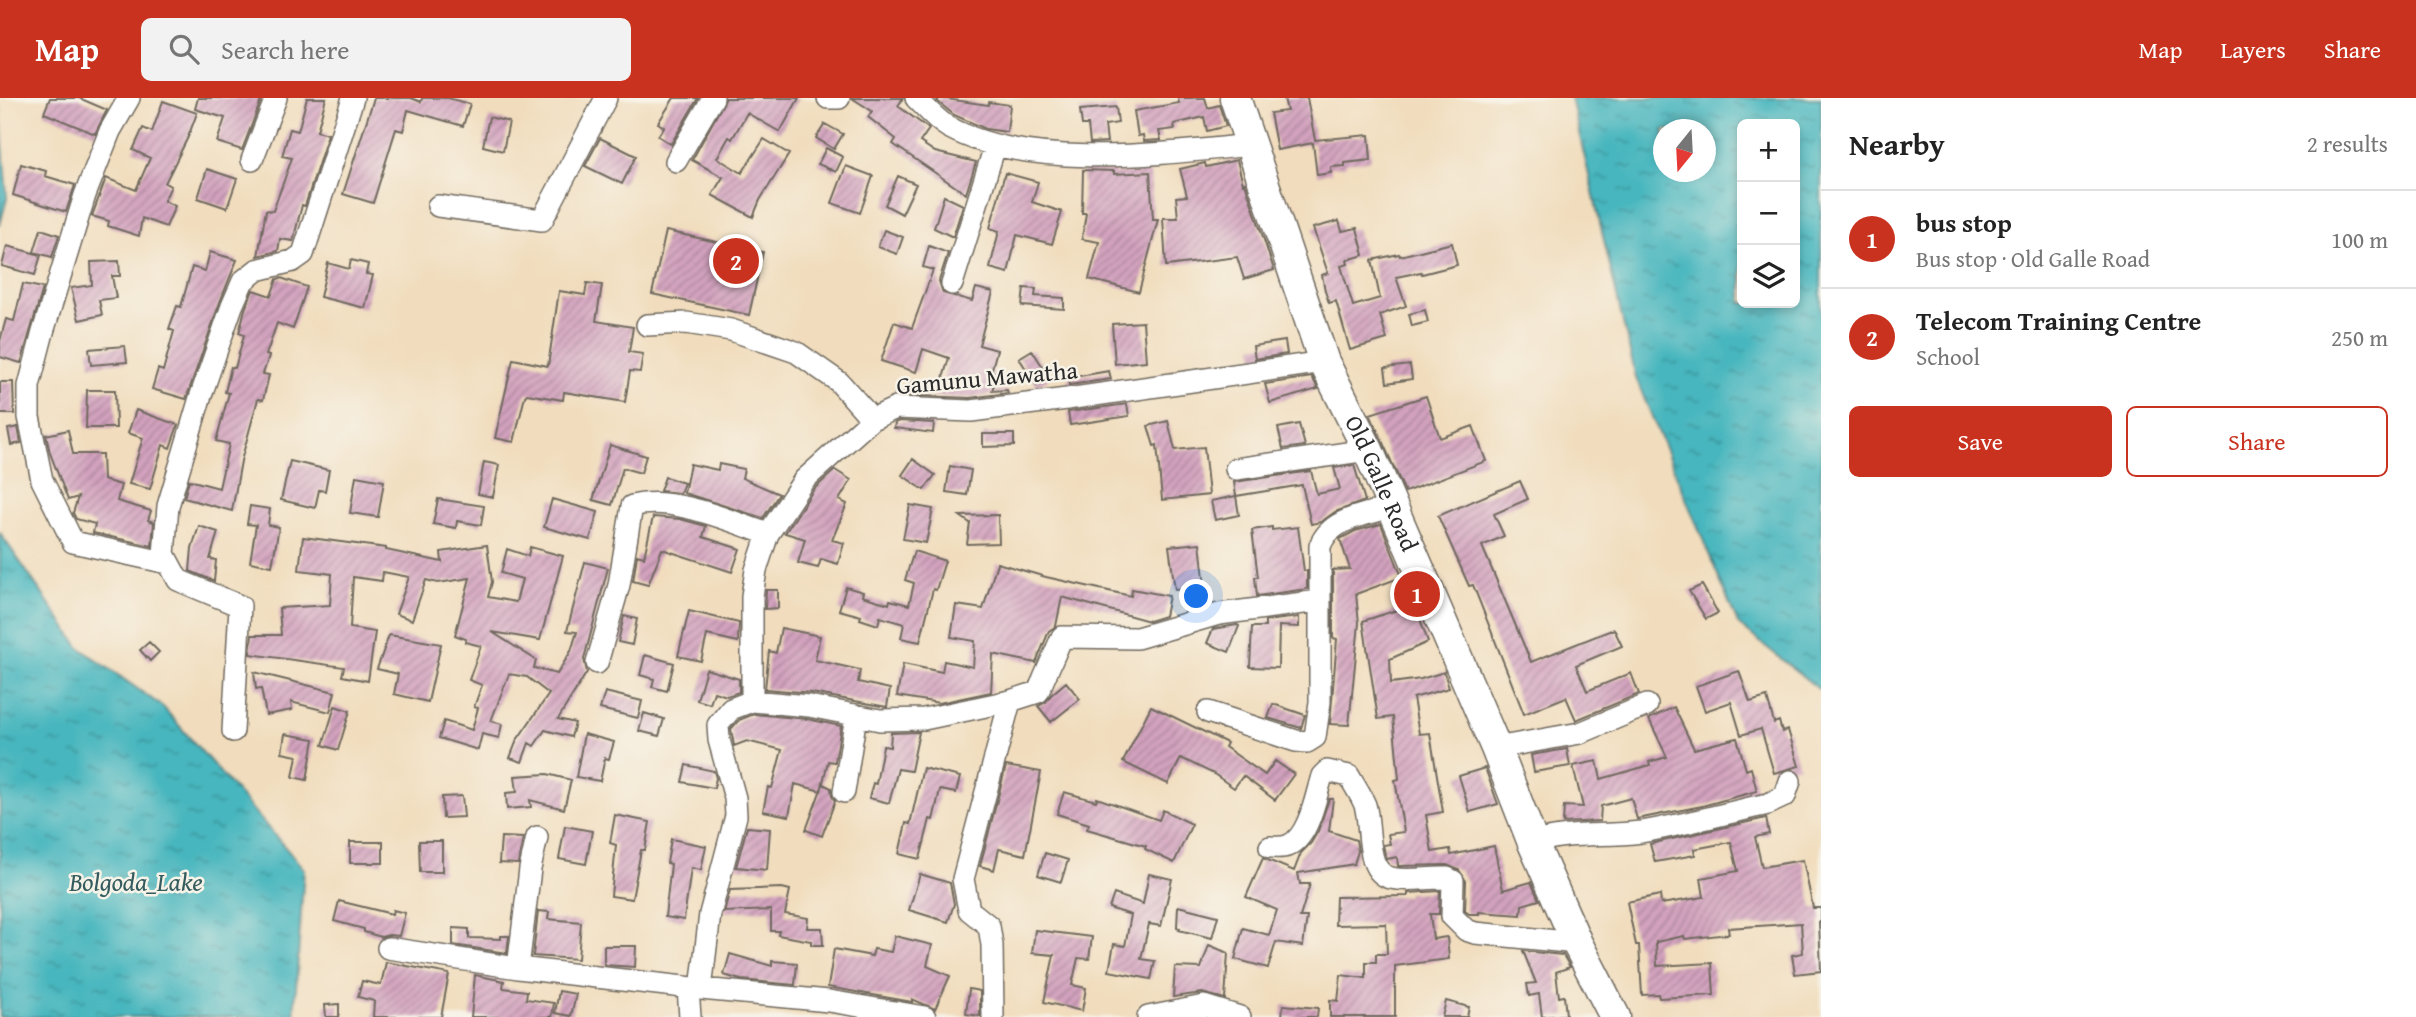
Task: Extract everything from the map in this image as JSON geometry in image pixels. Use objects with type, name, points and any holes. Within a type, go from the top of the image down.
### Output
[{"type":"highway","name":"Old Galle Road","points":[[1235,98],[1324,362],[1368,450],[1577,943],[1615,1017]]},
{"type":"street","points":[[130,98],[110,131],[85,195],[29,386],[29,417],[41,480],[74,542],[168,563]]},
{"type":"street","points":[[252,160],[276,98]]},
{"type":"street","points":[[233,731],[240,606],[178,580],[164,554],[168,506],[200,398],[243,281],[257,270],[293,261],[303,254],[353,98]]},
{"type":"street","points":[[438,206],[542,220],[606,98]]},
{"type":"street","points":[[676,162],[713,98]]},
{"type":"street","points":[[828,98],[839,98]]},
{"type":"street","points":[[916,98],[945,125],[995,146],[1069,155],[1164,154],[1250,145]]},
{"type":"street","points":[[951,285],[995,146]]},
{"type":"street","points":[[647,325],[686,323],[731,330],[796,352],[838,382],[872,419]]},
{"type":"street","name":"Gamunu Mawatha","points":[[752,701],[752,596],[756,570],[768,534],[804,480],[872,419],[896,408],[971,411],[1067,400],[1324,362]]},
{"type":"street","points":[[1237,469],[1368,450]]},
{"type":"street","points":[[597,663],[619,585],[632,506],[647,501],[685,508],[768,534]]},
{"type":"street","points":[[1208,712],[1284,739],[1307,742],[1315,737],[1320,702],[1320,546],[1326,533],[1335,525],[1392,507]]},
{"type":"street","points":[[690,1017],[710,914],[736,816],[735,798],[719,740],[718,725],[731,709],[752,701],[809,706],[880,720],[924,719],[1010,701],[1038,692],[1062,637],[1137,638],[1219,614],[1319,601]]},
{"type":"street","points":[[993,1017],[992,946],[989,926],[969,910],[963,879],[1010,701]]},
{"type":"street","points":[[1496,748],[1580,733],[1647,705]]},
{"type":"street","points":[[844,792],[856,715]]},
{"type":"street","points":[[1307,742],[1312,768],[1322,776]]},
{"type":"street","points":[[1270,847],[1288,846],[1301,835],[1306,828],[1322,776],[1327,771],[1349,776],[1357,789],[1368,821],[1371,858],[1380,872],[1389,878],[1447,878],[1453,881],[1452,916],[1466,930],[1577,943]]},
{"type":"street","points":[[1533,843],[1566,835],[1615,834],[1657,829],[1768,804],[1785,796],[1790,781]]},
{"type":"street","points":[[518,968],[530,869],[537,837]]},
{"type":"street","points":[[388,948],[518,968],[830,1001],[925,1017]]},
{"type":"street","points":[[1148,1017],[1204,1006],[1240,1017]]},
{"type":"water","points":[[1571,98],[1821,98],[1821,691],[1738,624],[1636,378]]},
{"type":"water","points":[[0,106],[7,198],[0,225]]},
{"type":"water","name":"Bolgoda_Lake","points":[[0,533],[80,648],[163,707],[304,869],[294,1017],[0,1017]]},
{"type":"building","points":[[50,98],[79,98],[107,110],[95,134],[44,113]]},
{"type":"building","points":[[198,98],[262,98],[242,150],[217,142],[225,118],[195,109]]},
{"type":"building","points":[[307,98],[326,98],[317,131],[328,134],[305,206],[302,205],[293,241],[280,239],[278,251],[258,256],[266,210],[273,211],[292,158],[282,156],[290,129],[298,131]]},
{"type":"building","points":[[374,98],[411,98],[421,102],[422,98],[448,98],[470,104],[463,126],[408,110],[403,131],[396,129],[373,203],[343,194]]},
{"type":"building","points":[[674,98],[698,98],[671,144],[658,136],[664,127],[658,123]]},
{"type":"building","points":[[726,98],[799,98],[780,132],[747,113],[717,158],[742,173],[764,139],[789,154],[760,200],[753,217],[712,195],[723,177],[692,160]]},
{"type":"building","points":[[852,98],[903,98],[898,106],[929,129],[920,142],[935,152],[976,162],[966,194],[893,144],[896,139],[868,117],[872,111]]},
{"type":"building","points":[[940,98],[988,105],[989,102],[1010,105],[1007,132],[986,129],[954,115],[937,101]]},
{"type":"building","points":[[1178,98],[1205,98],[1208,108],[1219,105],[1226,126],[1207,131],[1204,117],[1174,124],[1175,129],[1159,131],[1161,140],[1144,141],[1143,135],[1138,136],[1134,111],[1179,103]]},
{"type":"building","points":[[1284,98],[1307,98],[1315,140],[1369,135],[1371,160],[1345,163],[1345,166],[1331,167],[1331,173],[1317,175],[1313,143],[1277,150],[1270,113],[1287,111]]},
{"type":"building","points":[[163,101],[197,113],[165,183],[171,186],[164,201],[175,206],[166,227],[142,218],[139,236],[108,226],[109,221],[92,216],[106,178],[136,190],[150,158],[133,150],[143,128],[152,132]]},
{"type":"building","points":[[1116,107],[1118,123],[1105,125],[1107,142],[1090,143],[1088,125],[1082,125],[1080,110]]},
{"type":"building","points":[[489,117],[509,122],[503,151],[483,146]]},
{"type":"building","points":[[825,124],[843,134],[834,149],[816,138]]},
{"type":"building","points":[[600,138],[636,156],[622,184],[585,166]]},
{"type":"building","points":[[826,148],[843,157],[836,172],[818,164]]},
{"type":"building","points":[[1237,160],[1274,270],[1244,279],[1237,257],[1166,266],[1163,218],[1178,218],[1176,197],[1187,196],[1180,169]]},
{"type":"building","points":[[21,164],[46,171],[45,176],[75,185],[66,212],[13,195]]},
{"type":"building","points":[[846,166],[873,176],[860,213],[832,203]]},
{"type":"building","points":[[207,169],[237,179],[227,208],[198,198]]},
{"type":"building","points":[[1083,170],[1114,171],[1114,174],[1150,172],[1153,219],[1158,219],[1139,292],[1089,279],[1099,242],[1082,239],[1086,213],[1082,213]]},
{"type":"building","points":[[1005,173],[1038,182],[1032,202],[1062,212],[1052,244],[1017,235],[1008,273],[990,268],[999,231],[990,228]]},
{"type":"building","points":[[898,176],[916,184],[902,214],[885,205]]},
{"type":"building","points":[[944,196],[963,205],[953,237],[934,228]]},
{"type":"building","points":[[1339,221],[1342,231],[1357,228],[1364,255],[1347,260],[1348,264],[1341,266],[1353,306],[1380,298],[1372,260],[1452,243],[1457,265],[1396,277],[1406,306],[1380,315],[1387,339],[1350,350],[1336,301],[1329,303],[1325,291],[1322,275],[1328,273],[1313,228]]},
{"type":"building","points":[[41,229],[59,235],[52,257],[34,252]]},
{"type":"building","points":[[884,230],[903,237],[897,254],[878,247]]},
{"type":"building","points":[[666,231],[763,252],[749,315],[652,294]]},
{"type":"building","points":[[7,246],[41,255],[35,275],[2,266]]},
{"type":"building","points":[[929,246],[948,253],[939,281],[943,293],[972,301],[976,288],[993,292],[979,345],[997,350],[990,376],[998,371],[992,391],[1007,390],[1008,393],[970,398],[895,395],[895,390],[910,392],[911,382],[941,385],[949,358],[923,349],[916,372],[881,361],[894,322],[912,328],[933,270],[923,267]]},
{"type":"building","points":[[210,252],[237,260],[186,399],[152,389],[158,369],[163,371],[174,331],[169,329],[177,306],[181,307],[192,267],[205,271]]},
{"type":"building","points":[[351,260],[368,264],[366,274],[373,275],[365,308],[320,297],[328,263],[349,269]]},
{"type":"building","points":[[119,261],[120,276],[112,276],[116,298],[99,300],[102,315],[79,320],[71,288],[92,285],[91,262]]},
{"type":"building","points":[[277,279],[307,287],[293,329],[277,323],[266,355],[269,356],[263,374],[269,375],[263,400],[258,399],[241,461],[232,511],[184,498],[189,480],[219,488],[229,444],[216,441],[229,393],[225,392],[231,367],[235,368],[244,335],[239,333],[245,309],[253,290],[271,296]]},
{"type":"building","points":[[587,283],[602,285],[596,321],[633,327],[629,352],[643,354],[640,372],[630,371],[625,402],[564,392],[563,400],[527,394],[514,442],[495,438],[513,359],[548,366],[559,291],[585,295]]},
{"type":"building","points":[[23,284],[43,288],[21,363],[0,357],[0,341],[6,319],[14,321]]},
{"type":"building","points":[[1024,288],[1036,289],[1035,296],[1064,298],[1064,309],[1022,306]]},
{"type":"building","points":[[1425,310],[1428,322],[1412,326],[1409,314]]},
{"type":"building","points":[[1143,322],[1146,361],[1115,364],[1112,324]]},
{"type":"building","points":[[1285,341],[1287,354],[1255,359],[1253,346]]},
{"type":"building","points":[[125,346],[127,362],[91,365],[89,349]]},
{"type":"building","points":[[1032,350],[1050,378],[1037,386],[1019,358]]},
{"type":"building","points":[[1410,365],[1412,379],[1387,383],[1385,368]]},
{"type":"building","points":[[1109,371],[1111,379],[1069,385],[1068,378]]},
{"type":"building","points":[[1312,377],[1318,389],[1270,403],[1265,384]]},
{"type":"building","points":[[0,382],[13,382],[14,414],[0,414]]},
{"type":"building","points":[[87,390],[115,390],[116,428],[86,428]]},
{"type":"building","points":[[1426,396],[1440,438],[1473,426],[1486,461],[1405,492],[1370,414]]},
{"type":"building","points":[[1127,404],[1129,416],[1070,425],[1068,412]]},
{"type":"building","points":[[136,410],[178,425],[170,448],[163,445],[150,489],[129,484],[143,438],[128,433]]},
{"type":"building","points":[[899,421],[934,423],[933,433],[894,428]]},
{"type":"building","points":[[1168,421],[1175,450],[1204,447],[1209,495],[1162,500],[1157,445],[1154,446],[1148,426]]},
{"type":"building","points":[[1299,424],[1305,446],[1283,449],[1278,428]]},
{"type":"building","points":[[18,427],[21,443],[11,445],[8,429]]},
{"type":"building","points":[[68,430],[73,454],[102,454],[103,480],[121,485],[117,501],[151,511],[148,520],[154,522],[152,546],[93,533],[95,524],[76,519],[73,513],[78,497],[68,500],[46,435]]},
{"type":"building","points":[[983,434],[1014,434],[1014,446],[983,447]]},
{"type":"building","points":[[610,445],[646,456],[641,473],[623,468],[612,505],[593,500]]},
{"type":"building","points":[[913,459],[935,475],[924,490],[902,475]]},
{"type":"building","points":[[290,461],[329,470],[325,491],[319,490],[315,508],[281,500]]},
{"type":"building","points":[[484,462],[499,465],[493,497],[478,494]]},
{"type":"building","points":[[690,464],[718,470],[719,464],[744,469],[742,478],[779,494],[763,518],[684,493]]},
{"type":"building","points":[[1354,465],[1365,501],[1335,512],[1321,522],[1311,524],[1302,485],[1236,496],[1234,482],[1311,471],[1317,494],[1340,489],[1334,468]]},
{"type":"building","points":[[950,466],[971,470],[967,495],[946,492]]},
{"type":"building","points":[[835,470],[851,480],[839,500],[847,504],[832,540],[844,543],[838,564],[821,559],[818,568],[798,563],[805,539],[785,533],[814,489]]},
{"type":"building","points":[[356,476],[384,481],[378,517],[350,513]]},
{"type":"building","points":[[665,477],[684,483],[680,493],[660,491]]},
{"type":"building","points":[[1520,481],[1528,499],[1494,514],[1504,536],[1482,546],[1531,662],[1614,629],[1622,646],[1576,665],[1587,691],[1631,673],[1639,694],[1576,720],[1566,697],[1524,714],[1473,585],[1469,586],[1438,516]]},
{"type":"building","points":[[1236,496],[1239,515],[1215,520],[1211,501]]},
{"type":"building","points":[[438,499],[484,506],[481,525],[457,521],[456,528],[433,524]]},
{"type":"building","points":[[552,499],[598,512],[590,540],[544,527]]},
{"type":"building","points":[[910,505],[933,509],[926,543],[903,539]]},
{"type":"building","points":[[250,506],[270,509],[268,525],[279,527],[272,566],[250,562],[256,525],[247,524]]},
{"type":"building","points":[[998,515],[999,543],[967,544],[970,523],[960,516]]},
{"type":"building","points":[[653,517],[680,519],[706,526],[703,537],[740,549],[732,572],[662,549],[648,585],[633,581],[637,555],[644,557]]},
{"type":"building","points":[[1381,524],[1402,577],[1356,594],[1359,623],[1349,725],[1330,724],[1337,639],[1333,638],[1333,570],[1350,569],[1340,539],[1355,531]]},
{"type":"building","points":[[199,526],[218,532],[210,559],[216,560],[214,581],[190,571],[192,548]]},
{"type":"building","points":[[1272,527],[1272,530],[1298,527],[1304,571],[1307,571],[1307,589],[1257,596],[1255,577],[1258,577],[1252,530]]},
{"type":"building","points":[[303,537],[386,548],[442,562],[441,552],[487,545],[492,582],[488,597],[516,602],[522,579],[501,573],[507,549],[528,556],[530,547],[563,556],[540,640],[492,632],[536,660],[534,668],[557,674],[571,651],[577,632],[567,631],[585,562],[608,568],[584,659],[587,672],[558,719],[575,723],[571,737],[545,730],[534,746],[529,743],[522,762],[510,758],[517,740],[549,694],[527,677],[509,674],[491,721],[502,724],[499,738],[482,734],[478,750],[439,738],[444,721],[472,730],[478,708],[474,707],[482,685],[469,680],[481,646],[465,642],[466,639],[455,635],[470,578],[438,583],[426,580],[412,620],[396,614],[409,577],[383,572],[382,581],[353,577],[350,628],[375,632],[368,681],[342,676],[344,667],[250,654],[252,635],[281,635],[279,608],[330,605],[332,574],[299,570]]},
{"type":"building","points":[[1200,543],[1205,587],[1175,590],[1169,546]]},
{"type":"building","points":[[914,551],[945,561],[936,590],[933,589],[920,642],[901,638],[904,624],[880,617],[878,625],[860,619],[861,616],[839,610],[846,587],[863,592],[862,596],[889,604],[890,600],[909,605],[914,583],[905,580]]},
{"type":"building","points":[[997,563],[1131,596],[1132,589],[1169,596],[1165,616],[1149,621],[1062,597],[1056,626],[1049,631],[1036,663],[993,654],[991,692],[939,703],[897,696],[903,664],[942,672],[944,661],[973,667],[975,641],[951,637],[956,605],[983,609]]},
{"type":"building","points":[[1702,585],[1718,613],[1706,619],[1689,591]]},
{"type":"building","points":[[766,590],[778,590],[778,608],[765,609]]},
{"type":"building","points":[[1415,604],[1428,642],[1390,659],[1391,683],[1421,679],[1444,672],[1449,688],[1413,698],[1419,734],[1430,733],[1443,812],[1426,815],[1432,852],[1450,849],[1451,855],[1494,846],[1503,890],[1531,882],[1539,900],[1522,905],[1521,915],[1479,912],[1469,914],[1465,911],[1466,881],[1459,870],[1447,865],[1398,866],[1397,857],[1387,859],[1385,854],[1383,845],[1390,844],[1388,834],[1404,832],[1395,780],[1399,779],[1393,717],[1378,719],[1363,621]]},
{"type":"building","points":[[689,611],[739,623],[738,642],[707,635],[701,661],[678,656]]},
{"type":"building","points":[[624,616],[637,619],[632,645],[618,642]]},
{"type":"building","points":[[1299,617],[1299,627],[1279,626],[1278,668],[1250,667],[1252,627],[1265,627],[1265,621]]},
{"type":"building","points":[[1239,626],[1229,652],[1207,643],[1213,629]]},
{"type":"building","points":[[781,628],[820,636],[815,660],[860,670],[858,682],[890,689],[887,707],[812,693],[765,689],[769,651],[776,653]]},
{"type":"building","points":[[389,635],[441,644],[428,702],[394,694],[398,674],[377,669]]},
{"type":"building","points":[[149,642],[159,652],[150,661],[140,650]]},
{"type":"building","points":[[645,655],[674,663],[667,691],[652,687],[654,679],[640,675]]},
{"type":"building","points":[[706,669],[739,679],[739,692],[727,696],[714,692],[710,704],[697,700]]},
{"type":"building","points":[[1739,671],[1750,702],[1767,697],[1774,723],[1779,721],[1782,732],[1788,730],[1799,766],[1774,773],[1761,729],[1741,735],[1731,702],[1705,711],[1696,686]]},
{"type":"building","points":[[254,672],[335,692],[330,712],[291,702],[292,710],[266,715],[261,688],[256,689]]},
{"type":"building","points":[[1066,682],[1080,699],[1051,722],[1038,706],[1046,702]]},
{"type":"building","points":[[605,692],[642,701],[638,718],[600,709]]},
{"type":"building","points":[[1273,704],[1305,715],[1301,728],[1268,718]]},
{"type":"building","points":[[335,706],[350,711],[338,750],[323,745]]},
{"type":"building","points":[[1151,706],[1227,743],[1225,747],[1265,775],[1275,761],[1294,774],[1275,800],[1243,776],[1234,788],[1214,774],[1181,758],[1168,784],[1123,762]]},
{"type":"building","points":[[1674,707],[1694,749],[1737,738],[1746,770],[1751,768],[1757,791],[1702,806],[1637,819],[1631,798],[1601,806],[1600,821],[1563,823],[1564,806],[1583,807],[1573,766],[1597,761],[1601,779],[1650,765],[1649,762],[1667,757],[1649,719]]},
{"type":"building","points":[[644,713],[664,719],[659,736],[639,731]]},
{"type":"building","points":[[754,714],[807,719],[841,726],[835,762],[828,761],[821,791],[795,784],[789,816],[763,811],[768,787],[772,788],[782,750],[747,741],[734,746],[731,729],[739,720]]},
{"type":"building","points":[[919,732],[911,771],[898,769],[889,803],[869,798],[873,783],[876,784],[883,746],[890,747],[891,733]]},
{"type":"building","points":[[285,734],[314,739],[307,780],[293,777],[297,756],[282,753]]},
{"type":"building","points":[[584,734],[614,742],[609,759],[605,758],[600,781],[576,777]]},
{"type":"building","points":[[1567,749],[1570,766],[1534,772],[1531,755]]},
{"type":"building","points":[[686,765],[714,771],[714,788],[682,782]]},
{"type":"building","points":[[1006,766],[1041,772],[1025,855],[999,849],[994,870],[980,866]]},
{"type":"building","points":[[923,768],[960,777],[956,793],[940,790],[920,859],[899,854],[906,823],[910,824]]},
{"type":"building","points":[[1485,768],[1498,804],[1470,812],[1459,776]]},
{"type":"building","points":[[547,774],[571,780],[564,809],[530,800],[531,807],[507,809],[506,793],[517,792],[515,776]]},
{"type":"building","points":[[823,784],[831,788],[835,801],[822,836],[806,830]]},
{"type":"building","points":[[1064,792],[1096,801],[1097,798],[1159,820],[1163,810],[1192,824],[1174,863],[1145,849],[1146,846],[1087,829],[1089,824],[1057,814]]},
{"type":"building","points":[[462,796],[464,817],[443,818],[442,797]]},
{"type":"building","points":[[1329,799],[1333,799],[1329,831],[1356,840],[1358,851],[1354,864],[1298,873],[1300,884],[1310,884],[1300,917],[1307,917],[1303,946],[1276,942],[1268,968],[1235,959],[1243,928],[1269,935],[1277,910],[1246,897],[1263,858],[1294,871],[1301,853],[1318,831]]},
{"type":"building","points":[[615,815],[650,822],[645,850],[641,850],[632,899],[611,896],[616,845],[610,843]]},
{"type":"building","points":[[1766,818],[1769,834],[1755,837],[1762,867],[1803,860],[1813,908],[1821,908],[1821,971],[1795,974],[1792,955],[1803,953],[1801,923],[1728,928],[1729,934],[1685,939],[1684,936],[1656,942],[1657,966],[1712,963],[1714,995],[1659,998],[1658,994],[1642,995],[1639,945],[1636,945],[1627,902],[1660,895],[1661,904],[1704,897],[1701,878],[1738,871],[1731,842],[1694,849],[1695,855],[1655,862],[1650,844]]},
{"type":"building","points":[[565,826],[592,831],[586,864],[559,859]]},
{"type":"building","points":[[747,827],[770,829],[767,870],[736,867]]},
{"type":"building","points":[[501,837],[523,838],[518,864],[499,863]]},
{"type":"building","points":[[671,839],[706,846],[701,870],[691,868],[684,920],[665,917],[671,864],[667,863]]},
{"type":"building","points":[[419,841],[442,841],[442,872],[420,872]]},
{"type":"building","points":[[350,842],[383,842],[383,863],[350,863]]},
{"type":"building","points":[[1045,853],[1068,860],[1061,882],[1038,875]]},
{"type":"building","points":[[920,874],[950,883],[954,904],[948,922],[909,910]]},
{"type":"building","points":[[1149,874],[1172,879],[1161,926],[1149,924],[1141,959],[1155,961],[1151,979],[1109,971],[1114,944],[1125,946],[1131,915],[1109,908],[1114,894],[1143,904]]},
{"type":"building","points":[[730,890],[790,890],[785,914],[808,918],[807,928],[822,928],[823,945],[811,945],[811,941],[778,935],[779,931],[771,931],[771,910],[724,912]]},
{"type":"building","points":[[1440,891],[1439,914],[1430,914],[1433,939],[1447,937],[1449,959],[1395,966],[1395,1017],[1330,1017],[1330,1000],[1338,1001],[1341,975],[1366,978],[1366,962],[1376,962],[1376,954],[1387,954],[1386,924],[1335,925],[1336,897],[1408,896],[1408,893]]},
{"type":"building","points":[[339,901],[392,914],[393,910],[405,913],[399,936],[381,937],[334,921]]},
{"type":"building","points":[[1178,906],[1218,916],[1212,938],[1179,930]]},
{"type":"building","points":[[538,911],[549,912],[548,919],[581,922],[578,959],[533,956]]},
{"type":"building","points":[[453,928],[469,929],[469,938],[501,939],[501,936],[509,936],[507,953],[453,945]]},
{"type":"building","points":[[1035,930],[1092,937],[1089,959],[1078,958],[1072,985],[1086,988],[1082,1011],[1044,1002],[1054,955],[1032,953]]},
{"type":"building","points":[[895,936],[932,945],[927,966],[950,976],[935,1009],[912,999],[912,1002],[828,987],[834,949],[872,956],[874,949],[891,952]]},
{"type":"building","points":[[1209,945],[1228,953],[1225,999],[1202,993],[1173,997],[1175,967],[1201,968]]},
{"type":"building","points":[[604,946],[636,946],[635,967],[604,965]]},
{"type":"building","points":[[1523,951],[1563,955],[1570,967],[1556,972],[1559,997],[1564,996],[1566,1015],[1542,1017],[1539,994],[1529,996],[1527,984],[1536,983]]},
{"type":"building","points":[[730,954],[772,966],[772,961],[797,963],[795,985],[741,980],[724,975]]},
{"type":"building","points":[[386,962],[449,974],[441,1017],[373,1017],[374,1001],[358,997],[362,981],[381,985]]},
{"type":"building","points":[[475,975],[504,981],[503,988],[527,991],[526,999],[554,1003],[552,1017],[471,1017]]},
{"type":"building","points":[[969,989],[980,991],[980,1016],[966,1014]]},
{"type":"building","points":[[559,991],[576,994],[571,1016],[555,1013]]},
{"type":"building","points":[[1446,1001],[1469,1007],[1467,1017],[1442,1017]]},
{"type":"building","points":[[339,1004],[339,1017],[326,1017],[325,1005]]},
{"type":"building","points":[[1283,1005],[1318,1008],[1317,1017],[1282,1017]]},
{"type":"place","name":"Telecom Training Centre","points":[[736,261]]},
{"type":"place","name":"bus stop","points":[[1417,594]]}]
